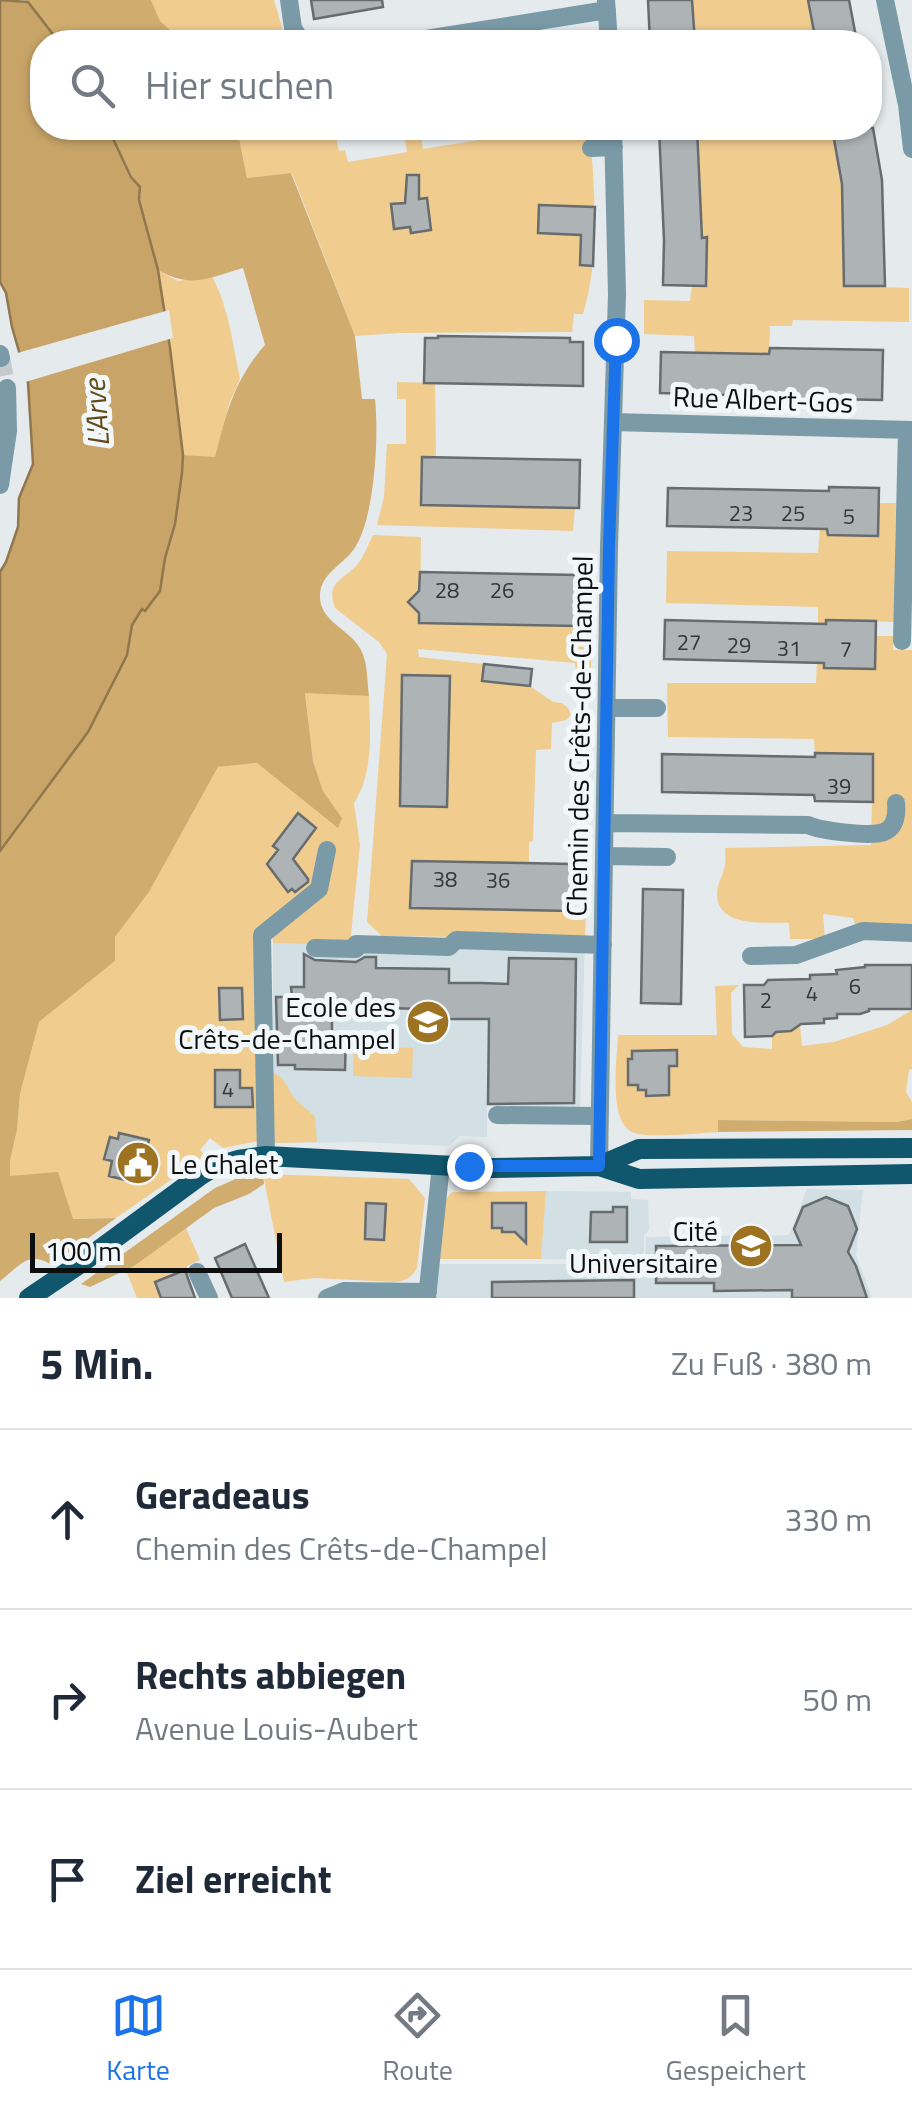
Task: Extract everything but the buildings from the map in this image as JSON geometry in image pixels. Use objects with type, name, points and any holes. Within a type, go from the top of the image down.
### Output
[{"type":"main road","points":[[599,1166],[639,1149],[912,1148]]},
{"type":"main road","points":[[28,1298],[201,1175],[227,1162],[266,1156],[492,1168],[599,1166],[639,1179],[912,1174]]},
{"type":"street","points":[[289,0],[294,30]]},
{"type":"street","points":[[885,0],[912,149]]},
{"type":"street","points":[[472,30],[607,5],[608,30]]},
{"type":"street","name":"Chemin des Crêts-de-Champel","points":[[599,1166],[617,275],[614,140]]},
{"type":"street","points":[[591,148],[614,147]]},
{"type":"street","points":[[1,475],[8,431],[7,388]]},
{"type":"street","name":"Rue Albert-Gos","points":[[613,422],[909,430]]},
{"type":"street","points":[[902,641],[909,430]]},
{"type":"street","points":[[607,708],[657,708]]},
{"type":"street","points":[[605,823],[808,825],[821,830],[873,833],[885,832],[893,826],[896,803]]},
{"type":"street","points":[[266,1156],[262,935],[319,889],[327,850]]},
{"type":"street","points":[[605,856],[667,857]]},
{"type":"street","points":[[751,956],[796,955],[863,931],[912,933]]},
{"type":"street","points":[[316,948],[356,949],[356,944],[449,947],[456,940],[603,945]]},
{"type":"street","points":[[497,1115],[598,1116]]},
{"type":"street","points":[[328,1298],[344,1291],[428,1295],[441,1165]]},
{"type":"street","points":[[197,1272],[209,1298]]},
{"type":"shaded area","points":[[25,0],[151,0],[160,21],[170,30],[49,30]]},
{"type":"shaded area","points":[[151,0],[274,0],[283,30],[170,30],[160,21]]},
{"type":"shaded area","points":[[693,0],[808,0],[814,30],[694,30]]},
{"type":"shaded area","points":[[114,140],[239,140],[247,178],[291,173],[355,336],[362,399],[375,399],[376,454],[367,518],[354,549],[323,583],[320,598],[325,613],[361,650],[369,696],[305,693],[313,761],[323,791],[342,818],[338,828],[257,763],[218,767],[149,892],[115,937],[115,961],[39,1022],[20,1094],[10,1176],[58,1172],[73,1219],[116,1218],[52,1265],[29,1260],[0,1281],[0,851],[110,686],[127,655],[132,626],[142,608],[160,591],[175,524],[183,455],[215,457],[238,384],[265,345],[243,268],[190,280],[158,270],[139,200],[141,194]]},
{"type":"shaded area","points":[[239,140],[337,140],[348,162],[407,152],[405,140],[422,140],[423,149],[479,140],[591,140],[594,245],[583,314],[574,314],[572,332],[355,336],[292,173],[247,178]]},
{"type":"shaded area","points":[[698,140],[834,140],[842,184],[844,286],[909,288],[909,322],[793,320],[792,326],[770,326],[769,354],[695,353],[694,336],[644,334],[644,300],[690,301],[692,286],[706,285],[707,238],[702,238]]},
{"type":"shaded area","points":[[158,270],[178,281],[212,276],[221,296],[240,379],[215,458],[183,455]]},
{"type":"shaded area","points":[[397,382],[435,383],[436,457],[575,508],[573,531],[377,525],[384,497],[387,444],[406,444],[406,399],[397,399]]},
{"type":"shaded area","points":[[879,503],[896,503],[894,622],[818,623],[818,607],[666,603],[667,551],[818,553],[820,529],[827,530],[828,535],[878,536]]},
{"type":"shaded area","points":[[373,535],[421,537],[420,623],[578,625],[579,573],[593,570],[591,672],[576,671],[575,663],[418,649],[419,657],[484,664],[482,681],[530,686],[553,702],[562,703],[571,715],[552,723],[551,749],[536,750],[529,863],[411,908],[586,912],[585,938],[382,936],[367,922],[387,654],[379,642],[335,608],[332,593],[359,562]],"holes":[[[403,675],[450,676],[447,807],[400,806]]]},
{"type":"shaded area","points":[[876,636],[893,636],[893,650],[912,650],[912,925],[855,924],[853,918],[823,914],[825,939],[790,939],[789,923],[734,918],[719,905],[717,894],[725,848],[871,845],[873,755],[815,753],[814,739],[668,737],[667,683],[816,683],[817,662],[875,669]]},
{"type":"shaded area","points":[[305,692],[369,696],[368,765],[354,803],[360,845],[350,945],[273,943],[272,933],[257,929],[259,1141],[223,1148],[210,1138],[200,1150],[205,1156],[116,1218],[73,1219],[10,1177],[20,1094],[39,1022],[115,961],[115,937],[149,892],[218,767],[257,763],[342,818],[323,791],[313,761]]},
{"type":"shaded area","name":"Ecole des Crêts-de-Champel","points":[[350,936],[585,938],[580,1108],[487,1106],[487,1137],[460,1136],[449,1146],[273,1141],[273,943],[350,944]]},
{"type":"shaded area","points":[[739,985],[731,993],[732,1034],[743,1047],[772,1049],[775,1032],[791,1031],[800,1024],[802,1046],[834,1042],[887,1025],[912,1010],[912,1069],[906,1092],[912,1102],[912,1119],[718,1120],[718,1132],[660,1135],[639,1134],[624,1126],[617,1103],[618,1035],[717,1035],[715,986]]},
{"type":"shaded area","points":[[354,1046],[413,1048],[412,1078],[353,1076]]},
{"type":"shaded area","points":[[268,1072],[282,1079],[296,1100],[315,1117],[317,1142],[273,1141]]},
{"type":"shaded area","points":[[912,1119],[912,1130],[718,1132],[718,1120]]},
{"type":"shaded area","points":[[263,1174],[409,1179],[425,1198],[417,1268],[408,1278],[394,1282],[314,1278],[284,1282]]},
{"type":"shaded area","points":[[263,1174],[264,1184],[214,1208],[134,1266],[90,1287],[81,1284],[215,1188],[238,1178]]},
{"type":"shaded area","name":"Cité Universitaire","points":[[807,1189],[863,1190],[856,1255],[872,1298],[433,1298],[438,1264],[645,1264],[646,1237],[789,1235]]},
{"type":"shaded area","points":[[546,1191],[631,1192],[631,1199],[648,1200],[644,1261],[541,1259]]},
{"type":"shaded area","points":[[546,1191],[541,1259],[437,1259],[444,1201],[452,1192]]},
{"type":"shaded area","points":[[186,1228],[200,1260],[155,1282],[164,1298],[137,1298],[126,1270]]},
{"type":"water","name":"L'Arve","points":[[0,0],[28,2],[50,30],[30,30],[30,140],[114,140],[140,187],[139,200],[158,270],[183,455],[175,524],[160,591],[132,625],[127,655],[88,732],[0,851],[0,572],[18,527],[19,498],[33,464],[28,383],[0,282]]},
{"type":"pier","points":[[169,310],[173,338],[22,383],[14,354]]},
{"type":"tunnel","points":[[1,358],[7,388]]},
{"type":"place","name":"Ecole des Crêts-de-Champel","points":[[428,1022]]},
{"type":"place","name":"Le Chalet","points":[[138,1163]]},
{"type":"place","name":"Cité Universitaire","points":[[751,1246]]},
{"type":"route","points":[[469,1166],[599,1166],[616,340]]}]
